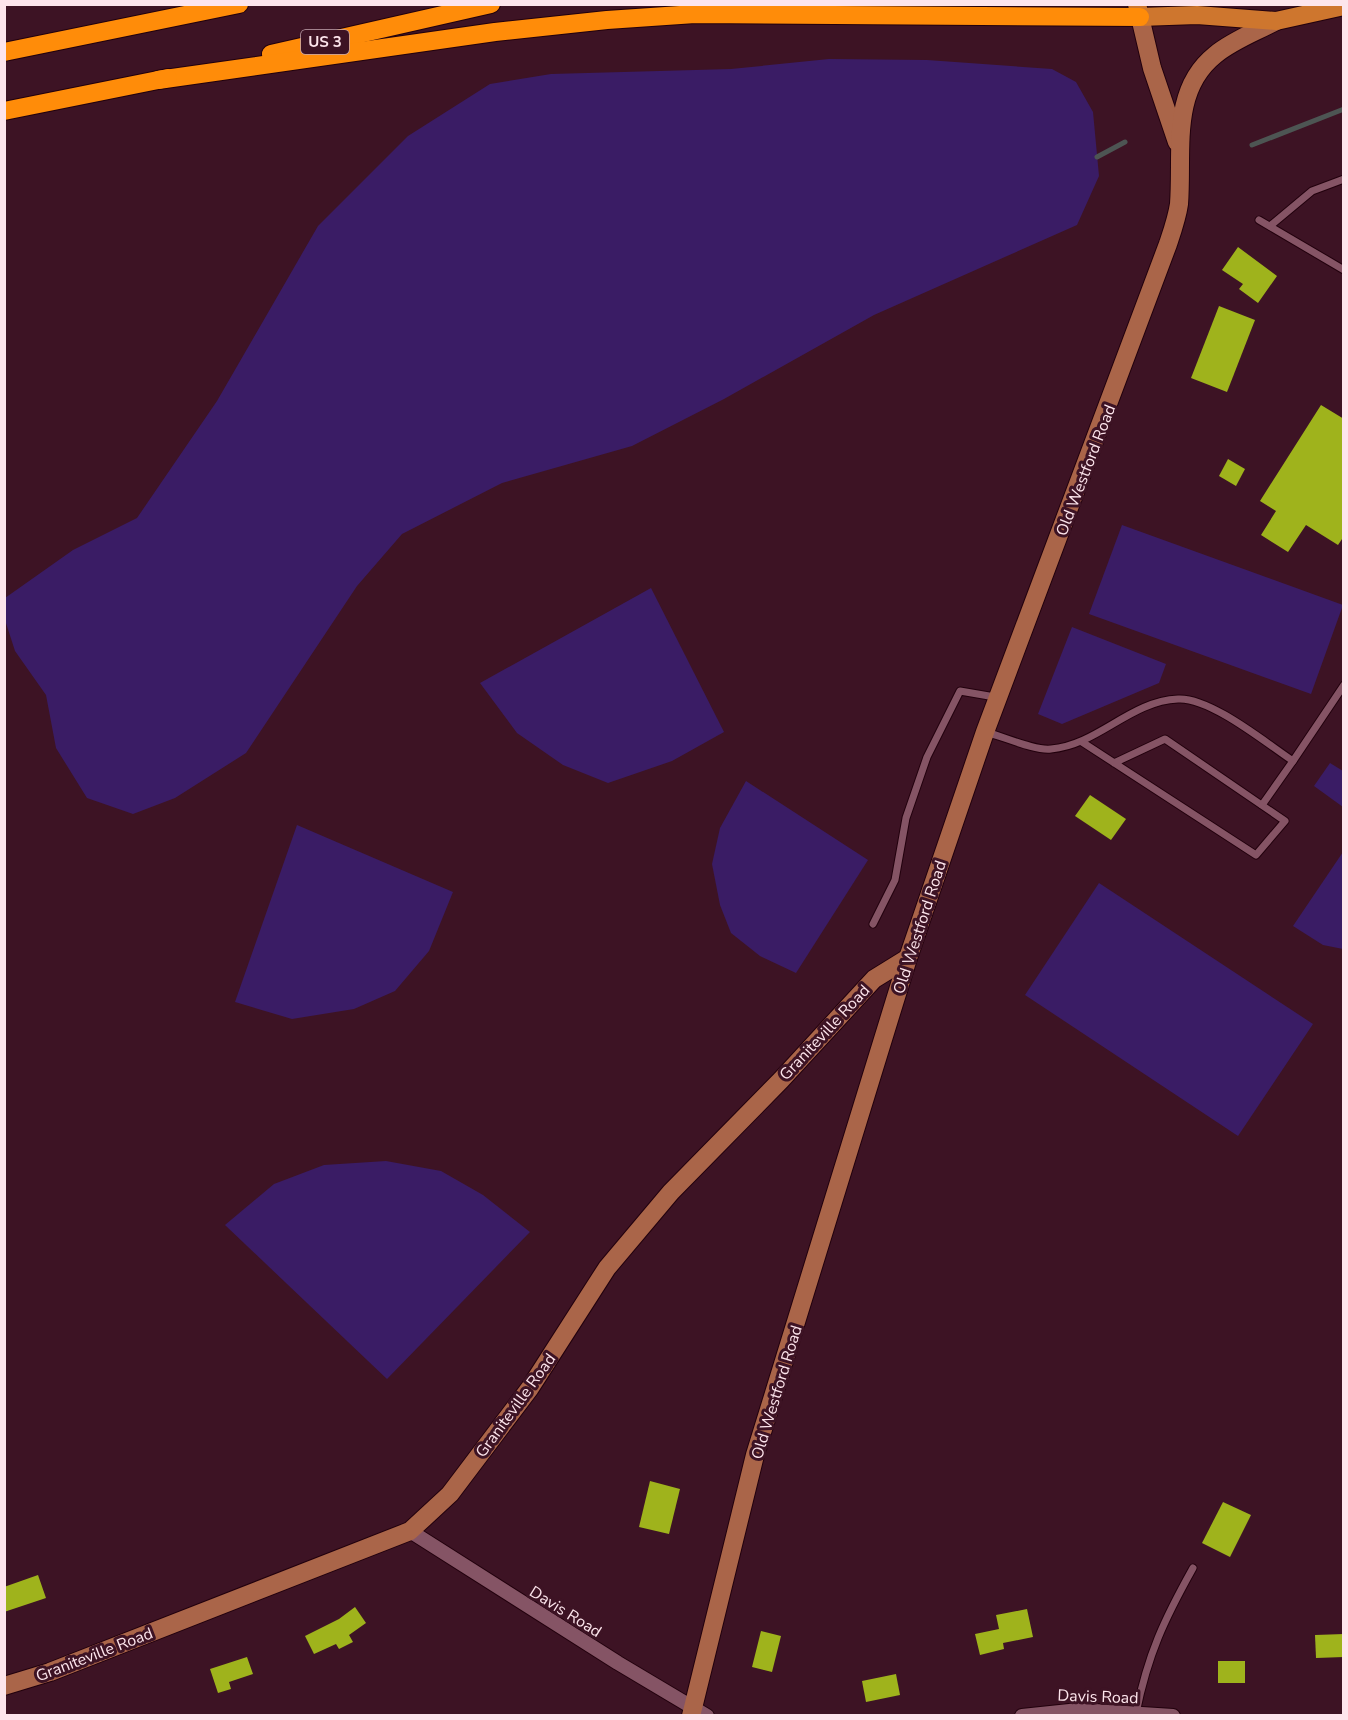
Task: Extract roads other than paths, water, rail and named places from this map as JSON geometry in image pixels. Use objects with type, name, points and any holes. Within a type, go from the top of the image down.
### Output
[{"type":"highway","points":[[126,28],[196,4]]},
{"type":"highway","points":[[4,52],[239,4]]},
{"type":"highway","name":"US 3","points":[[4,111],[158,80],[491,4]]},
{"type":"highway","points":[[158,80],[495,32],[673,16],[1139,11]]},
{"type":"main road","points":[[1139,11],[1276,21],[1344,6]]},
{"type":"main road","name":"Old Westford Road","points":[[1139,11],[1152,68],[1180,152]]},
{"type":"main road","name":"Old Westford Road","points":[[697,1713],[755,1455],[908,958],[985,732],[1160,272],[1178,207],[1182,115],[1188,89],[1195,76],[1222,50],[1276,21]]},
{"type":"main road","name":"Graniteville Road","points":[[4,1686],[60,1668],[410,1531],[450,1494],[530,1388],[607,1268],[671,1192],[780,1080],[874,978],[908,958]]},
{"type":"street","name":"Davis Road","points":[[410,1531],[697,1713]]},
{"type":"street","name":"Davis Road","points":[[1022,1716],[1079,1710],[1173,1716]]},
{"type":"lane","points":[[1270,226],[1312,191],[1344,179]]},
{"type":"lane","points":[[1259,219],[1344,270]]},
{"type":"lane","points":[[1262,805],[1344,685]]},
{"type":"lane","points":[[873,924],[894,880],[906,818],[927,757],[960,691],[998,697]]},
{"type":"lane","points":[[985,732],[1050,750],[1082,742],[1151,705],[1179,699],[1217,710],[1293,761]]},
{"type":"lane","points":[[1082,742],[1114,763],[1256,855],[1285,821],[1165,739],[1114,763]]},
{"type":"lane","points":[[1136,1713],[1146,1666],[1165,1618],[1193,1568]]},
{"type":"waterway","points":[[1252,145],[1344,109]]},
{"type":"waterway","points":[[1097,157],[1125,142]]}]
